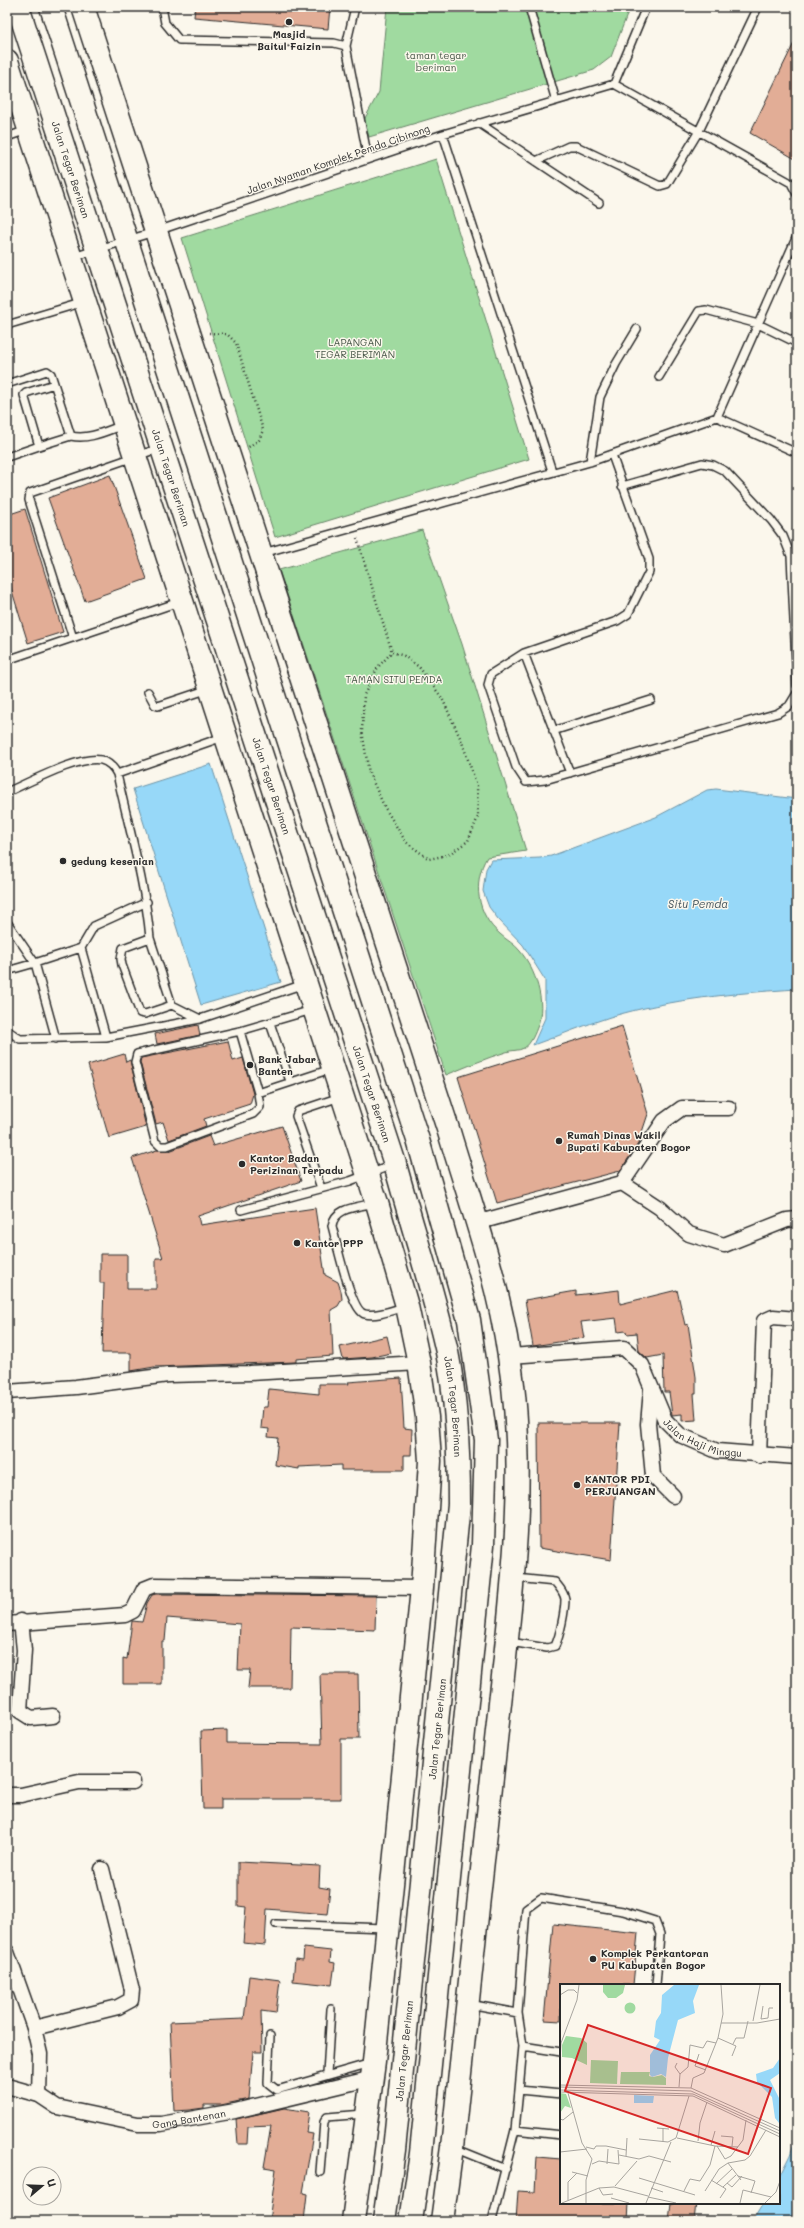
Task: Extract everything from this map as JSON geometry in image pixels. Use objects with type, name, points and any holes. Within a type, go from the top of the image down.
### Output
[{"type":"main road","name":"Jalan Tegar Beriman","points":[[18,7],[254,727],[395,1164],[447,1353],[455,1406],[459,1461],[459,1504],[394,2150],[384,2221]]},
{"type":"main road","points":[[51,7],[418,1140],[469,1320],[486,1440],[483,1545],[421,2153],[411,2221]]},
{"type":"main road","points":[[83,7],[449,1132],[498,1297],[510,1356],[516,1424],[517,1504],[507,1642],[452,2147],[442,2221]]},
{"type":"main road","points":[[7,61],[377,1203],[407,1306],[419,1363],[427,1417],[430,1461],[422,1588],[374,2070],[353,2221]]},
{"type":"main road","points":[[226,736],[254,727]]},
{"type":"main road","points":[[304,884],[332,875]]},
{"type":"main road","points":[[418,1140],[449,1132]]},
{"type":"main road","points":[[394,2150],[421,2153]]},
{"type":"street","points":[[476,1223],[622,1183],[664,1121],[682,1108],[729,1108]]},
{"type":"street","points":[[622,1183],[660,1208],[689,1234],[724,1245],[787,1220],[797,1219]]},
{"type":"street","points":[[759,1456],[764,1321],[773,1317],[797,1319]]},
{"type":"street","name":"Jalan Haji Minggu","points":[[510,1356],[624,1348],[642,1365],[665,1420],[680,1435],[717,1451],[759,1456],[797,1457]]},
{"type":"street","points":[[7,1392],[76,1387],[168,1375],[250,1373],[419,1363]]},
{"type":"street","points":[[651,1389],[648,1424],[653,1476],[673,1496]]},
{"type":"street","points":[[7,1624],[21,1621],[124,1615],[133,1611],[144,1589],[154,1585],[422,1588]]},
{"type":"street","points":[[21,1621],[24,1650],[20,1711],[31,1718],[53,1716]]},
{"type":"street","points":[[7,1795],[22,1795],[79,1782],[133,1782]]},
{"type":"street","points":[[34,2028],[118,2007],[131,2000],[132,1990],[102,1869]]},
{"type":"street","points":[[7,1952],[34,2028],[40,2054],[39,2095]]},
{"type":"street","name":"Gang Bantenan","points":[[7,2086],[39,2095],[57,2107],[138,2124],[161,2124],[235,2111],[374,2070]]},
{"type":"lane","points":[[162,7],[165,22],[179,40],[334,43],[346,46]]},
{"type":"lane","points":[[355,7],[346,46],[368,159]]},
{"type":"lane","points":[[529,7],[556,100]]},
{"type":"lane","points":[[646,7],[614,84],[791,183],[797,194]]},
{"type":"lane","points":[[536,161],[569,146],[576,146],[660,186],[667,184],[699,131],[758,7]]},
{"type":"lane","name":"Jalan Nyaman Komplek Pemda Cibinong","points":[[71,258],[157,231],[443,134],[614,84]]},
{"type":"lane","points":[[479,123],[599,203]]},
{"type":"lane","points":[[7,137],[29,129]]},
{"type":"lane","points":[[443,134],[552,471]]},
{"type":"lane","points":[[717,417],[797,236]]},
{"type":"lane","points":[[7,325],[85,302]]},
{"type":"lane","points":[[660,378],[699,311],[706,310],[758,324],[797,343]]},
{"type":"lane","points":[[590,462],[600,397],[616,364],[637,329]]},
{"type":"lane","points":[[7,384],[47,371],[51,374],[71,436]]},
{"type":"lane","points":[[39,446],[24,395],[54,384]]},
{"type":"lane","points":[[262,554],[552,471],[590,462],[717,417],[797,453]]},
{"type":"lane","points":[[7,457],[71,436],[92,436],[125,425]]},
{"type":"lane","points":[[73,638],[29,500],[30,493],[162,447]]},
{"type":"lane","points":[[612,455],[649,559],[649,572],[628,614],[617,621],[524,653],[491,674],[488,685],[516,767],[526,782],[545,780],[778,713],[789,706],[797,693]]},
{"type":"lane","points":[[622,486],[702,463],[713,465],[725,471],[771,520],[783,536],[791,556],[797,685]]},
{"type":"lane","points":[[7,660],[181,601]]},
{"type":"lane","points":[[524,653],[570,773]]},
{"type":"lane","points":[[148,692],[155,705],[158,706],[210,689]]},
{"type":"lane","points":[[553,731],[651,700]]},
{"type":"lane","points":[[117,774],[226,736]]},
{"type":"lane","points":[[7,792],[74,762],[101,760],[113,767],[117,774],[147,902],[150,938],[172,1005],[200,1019]]},
{"type":"lane","points":[[7,971],[81,948],[94,926],[147,902]]},
{"type":"lane","points":[[7,922],[35,963],[56,1039]]},
{"type":"lane","points":[[150,938],[123,948],[121,959],[122,965],[140,1013],[146,1014],[172,1005]]},
{"type":"lane","points":[[81,948],[106,1037]]},
{"type":"lane","points":[[7,1030],[20,1039],[106,1037],[200,1019],[306,984]]},
{"type":"lane","points":[[240,1031],[258,1093],[260,1107],[253,1114],[167,1146],[160,1146],[155,1141],[135,1062],[137,1054],[240,1031],[314,1009]]},
{"type":"lane","points":[[270,1023],[290,1081]]},
{"type":"lane","points":[[258,1093],[290,1081],[333,1069]]},
{"type":"lane","points":[[321,1188],[296,1116],[298,1111],[304,1107],[342,1096]]},
{"type":"lane","points":[[241,1210],[368,1175],[395,1164]]},
{"type":"lane","points":[[377,1203],[337,1212],[333,1218],[332,1226],[346,1277],[357,1309],[363,1314],[372,1315],[407,1306]]},
{"type":"lane","points":[[507,1642],[547,1648],[555,1646],[559,1638],[565,1598],[555,1582],[511,1578]]},
{"type":"lane","points":[[492,2221],[515,2130],[523,2046],[518,2013],[526,1909],[541,1898],[623,1911],[655,1921],[660,1934],[656,1984]]},
{"type":"lane","points":[[276,1924],[388,1928]]},
{"type":"lane","points":[[468,2004],[518,2013]]},
{"type":"lane","points":[[327,2074],[331,2009]]},
{"type":"lane","points":[[270,2036],[268,2083],[277,2090],[327,2074],[374,2070]]},
{"type":"lane","points":[[523,2046],[560,2052]]},
{"type":"lane","points":[[519,2090],[560,2094]]},
{"type":"lane","points":[[320,2172],[324,2122],[327,2117],[368,2114]]},
{"type":"lane","points":[[515,2130],[560,2135]]},
{"type":"lane","points":[[452,2147],[506,2169]]},
{"type":"path","points":[[189,332],[227,334],[236,343],[263,430],[259,440],[230,459]]},
{"type":"path","points":[[354,528],[392,652]]},
{"type":"path","points":[[392,652],[404,656],[419,667],[442,698],[462,742],[477,786],[478,817],[468,841],[448,854],[429,858],[406,842],[385,808],[369,773],[362,731],[364,695],[378,666],[392,652]]},
{"type":"green space","name":"taman tegar beriman","points":[[387,7],[630,7],[611,57],[594,70],[369,137],[364,120],[379,92]]},
{"type":"green space","name":"LAPANGAN TEGAR BERIMAN","points":[[436,159],[529,459],[275,537],[182,238]]},
{"type":"green space","name":"TAMAN SITU PEMDA","points":[[422,530],[462,644],[526,851],[487,857],[479,877],[479,898],[486,917],[492,926],[518,949],[531,967],[538,986],[541,1006],[536,1031],[531,1041],[524,1048],[498,1054],[446,1075],[279,570]]},
{"type":"water","points":[[211,764],[281,982],[201,1005],[133,789]]},
{"type":"water","name":"Situ Pemda","points":[[716,789],[797,799],[797,989],[726,995],[679,1001],[610,1017],[533,1045],[545,1018],[545,980],[523,945],[498,919],[489,907],[483,891],[486,869],[491,860],[540,858],[551,856],[656,817],[707,790]]},
{"type":"water","points":[[797,2135],[797,2221],[753,2221],[763,2204],[780,2204],[780,2175],[790,2155]]},
{"type":"building","name":"Masjid Baitul Faizin","points":[[195,7],[330,7],[328,29],[194,17]]},
{"type":"building","points":[[797,37],[797,160],[750,133]]},
{"type":"building","points":[[110,475],[147,579],[85,601],[48,498]]},
{"type":"building","points":[[25,509],[63,632],[28,643],[7,575],[7,515]]},
{"type":"building","points":[[198,1025],[200,1035],[157,1044],[155,1034]]},
{"type":"building","name":"Rumah Dinas Wakil Bupati Kabupaten Bogor","points":[[622,1026],[648,1114],[638,1144],[620,1171],[497,1203],[458,1077]]},
{"type":"building","points":[[228,1041],[233,1061],[243,1058],[253,1094],[250,1104],[204,1119],[206,1126],[169,1140],[163,1122],[156,1124],[140,1062],[141,1058]]},
{"type":"building","points":[[124,1054],[126,1062],[130,1060],[146,1127],[109,1138],[88,1065]]},
{"type":"building","points":[[282,1126],[301,1181],[198,1216],[200,1225],[315,1208],[325,1275],[338,1282],[342,1299],[338,1306],[331,1310],[333,1356],[296,1359],[296,1362],[154,1367],[131,1371],[131,1353],[102,1353],[104,1283],[100,1283],[100,1254],[127,1254],[127,1289],[156,1289],[156,1258],[163,1258],[132,1158],[157,1150],[169,1151],[209,1136],[213,1146]]},
{"type":"building","points":[[619,1290],[620,1304],[677,1290],[685,1325],[688,1324],[696,1377],[696,1394],[694,1394],[696,1420],[682,1421],[682,1414],[672,1415],[669,1392],[664,1392],[663,1355],[647,1358],[639,1351],[637,1333],[627,1334],[626,1331],[618,1332],[616,1318],[581,1322],[584,1338],[533,1346],[525,1300],[576,1291],[576,1295]]},
{"type":"building","points":[[387,1336],[391,1353],[372,1357],[343,1359],[340,1347]]},
{"type":"building","points":[[401,1378],[404,1428],[412,1429],[411,1455],[404,1455],[404,1470],[341,1470],[341,1465],[299,1467],[299,1469],[275,1465],[278,1438],[268,1437],[269,1429],[261,1428],[263,1407],[267,1407],[269,1389],[319,1394],[319,1384],[349,1384],[348,1382]]},
{"type":"building","name":"KANTOR PDI PERJUANGAN","points":[[538,1423],[620,1423],[611,1560],[539,1548]]},
{"type":"building","points":[[152,1595],[376,1596],[375,1630],[291,1627],[290,1688],[248,1688],[250,1670],[238,1670],[240,1624],[167,1618],[165,1641],[162,1641],[162,1684],[123,1684],[123,1658],[127,1659],[132,1621],[142,1622],[147,1603]]},
{"type":"building","points":[[320,1674],[358,1674],[359,1739],[341,1739],[341,1799],[221,1799],[221,1809],[203,1809],[201,1731],[227,1730],[227,1743],[322,1744]]},
{"type":"building","points":[[238,1862],[320,1866],[319,1887],[330,1889],[327,1914],[267,1909],[265,1945],[243,1943],[246,1907],[238,1906]]},
{"type":"building","name":"Komplek Perkantoran PU Kabupaten Bogor","points":[[553,1924],[638,1933],[633,1984],[560,1984],[560,2021],[544,2020]]},
{"type":"building","points":[[304,1948],[331,1951],[330,1962],[335,1963],[332,1985],[293,1981],[295,1959],[303,1960]]},
{"type":"building","points":[[249,1976],[280,1980],[276,2013],[261,2011],[262,2052],[253,2052],[249,2099],[221,2105],[204,2105],[204,2108],[174,2111],[170,2022],[244,2019]]},
{"type":"building","points":[[284,2108],[309,2112],[306,2133],[313,2134],[303,2193],[307,2194],[304,2221],[269,2221],[276,2169],[264,2167],[271,2126],[248,2127],[247,2144],[238,2144],[236,2119]]},
{"type":"building","points":[[537,2157],[560,2159],[560,2204],[629,2204],[628,2221],[516,2221],[518,2191],[535,2192]]},
{"type":"building","points":[[671,2204],[696,2204],[694,2221],[669,2221]]},
{"type":"place","name":"Masjid Baitul Faizin","points":[[289,22]]},
{"type":"place","name":"gedung kesenian","points":[[63,861]]},
{"type":"place","name":"Bank Jabar Banten","points":[[250,1065]]},
{"type":"place","name":"Rumah Dinas Wakil Bupati Kabupaten Bogor","points":[[559,1141]]},
{"type":"place","name":"Kantor Badan Perizinan Terpadu","points":[[242,1164]]},
{"type":"place","name":"Kantor PPP","points":[[297,1243]]},
{"type":"place","name":"KANTOR PDI PERJUANGAN","points":[[577,1485]]},
{"type":"place","name":"Komplek Perkantoran PU Kabupaten Bogor","points":[[593,1959]]}]
